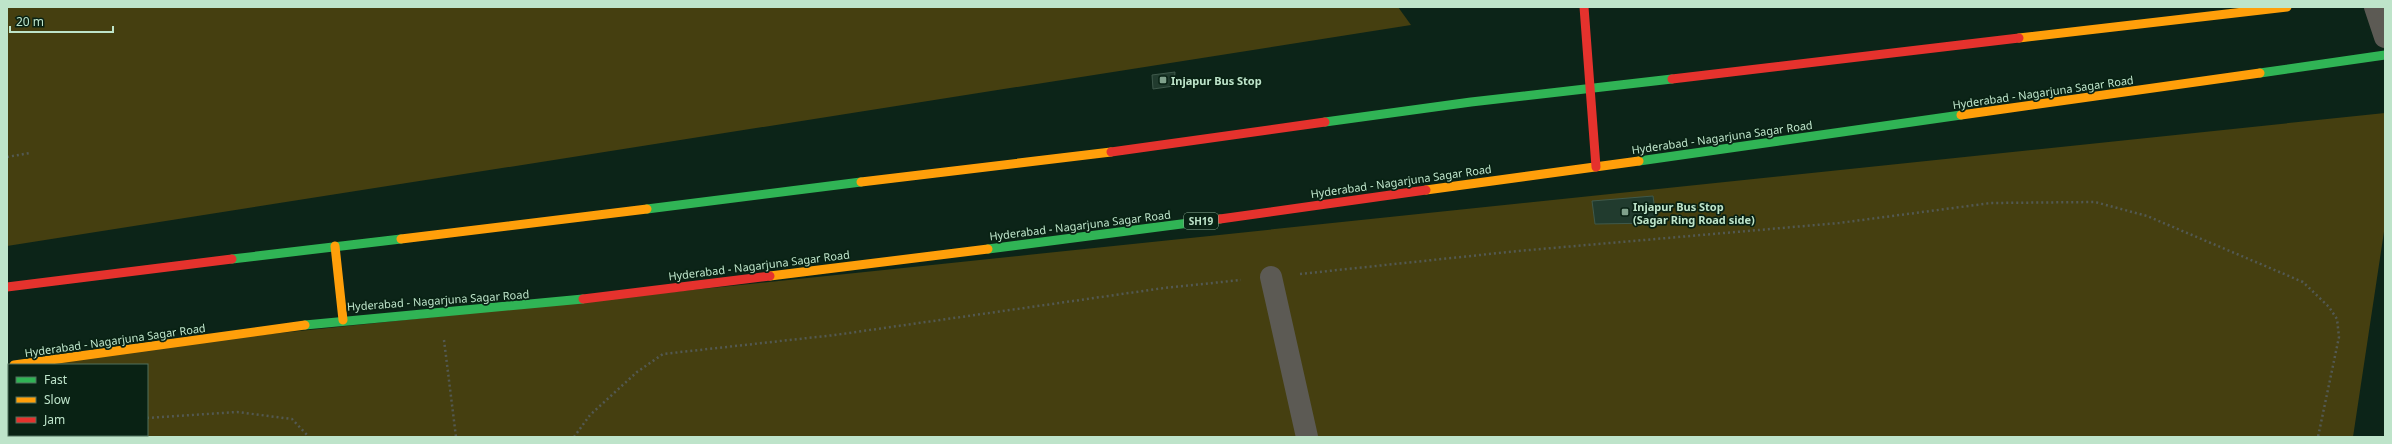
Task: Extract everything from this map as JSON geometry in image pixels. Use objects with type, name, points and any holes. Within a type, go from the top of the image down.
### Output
[{"type":"main road","points":[[1584,7],[1596,167]]},
{"type":"main road","points":[[7,287],[1134,149],[1471,102],[2287,7]]},
{"type":"main road","name":"Hyderabad - Nagarjuna Sagar Road","points":[[21,364],[343,320],[441,311],[492,309],[583,300],[1097,236],[2385,55]]},
{"type":"main road","points":[[335,246],[343,320]]},
{"type":"street","points":[[2375,7],[2385,37]]},
{"type":"street","points":[[1271,277],[1307,437]]},
{"type":"path","points":[[7,157],[30,153]]},
{"type":"path","points":[[574,437],[590,415],[637,372],[663,354],[835,335],[1164,288],[1518,251],[1839,223],[1991,203],[2095,202],[2147,216],[2303,282],[2329,307],[2337,319],[2339,337],[2318,437]]},
{"type":"path","points":[[441,311],[456,437]]},
{"type":"path","points":[[148,418],[237,412],[292,419],[309,437]]},
{"type":"shaded area","points":[[7,7],[1398,7],[1411,25],[7,246]]},
{"type":"shaded area","points":[[2385,113],[2385,225],[2353,437],[7,437],[8,365],[8,436],[148,436],[148,364],[15,364],[195,342]]},
{"type":"building","name":"Injapur Bus Stop","points":[[1175,72],[1174,86],[1153,89],[1152,75]]},
{"type":"building","name":"Injapur Bus Stop (Sagar Ring Road side)","points":[[1653,196],[1657,223],[1595,224],[1592,201]]},
{"type":"traffic: fast","points":[[2260,73],[2385,55]]},
{"type":"traffic: fast","points":[[1325,122],[1471,102],[1672,79]]},
{"type":"traffic: fast","points":[[1639,161],[1961,115]]},
{"type":"traffic: fast","points":[[647,209],[861,182]]},
{"type":"traffic: fast","points":[[988,249],[1220,219]]},
{"type":"traffic: fast","points":[[232,259],[401,239]]},
{"type":"traffic: fast","points":[[305,325],[583,299]]},
{"type":"traffic: slow","points":[[2019,38],[2287,7]]},
{"type":"traffic: slow","points":[[1961,115],[2260,73]]},
{"type":"traffic: slow","points":[[861,182],[1111,152]]},
{"type":"traffic: slow","points":[[1426,190],[1639,161]]},
{"type":"traffic: slow","points":[[401,239],[647,209]]},
{"type":"traffic: slow","points":[[335,246],[343,320]]},
{"type":"traffic: slow","points":[[770,276],[988,249]]},
{"type":"traffic: slow","points":[[21,364],[305,325]]},
{"type":"traffic: jam","points":[[1584,7],[1596,167]]},
{"type":"traffic: jam","points":[[1672,79],[2019,38]]},
{"type":"traffic: jam","points":[[1111,152],[1325,122]]},
{"type":"traffic: jam","points":[[1220,219],[1426,190]]},
{"type":"traffic: jam","points":[[7,287],[232,259]]},
{"type":"traffic: jam","points":[[583,299],[770,276]]},
{"type":"place","name":"Injapur Bus Stop","points":[[1163,80]]},
{"type":"place","name":"Injapur Bus Stop (Sagar Ring Road side)","points":[[1625,212]]}]
